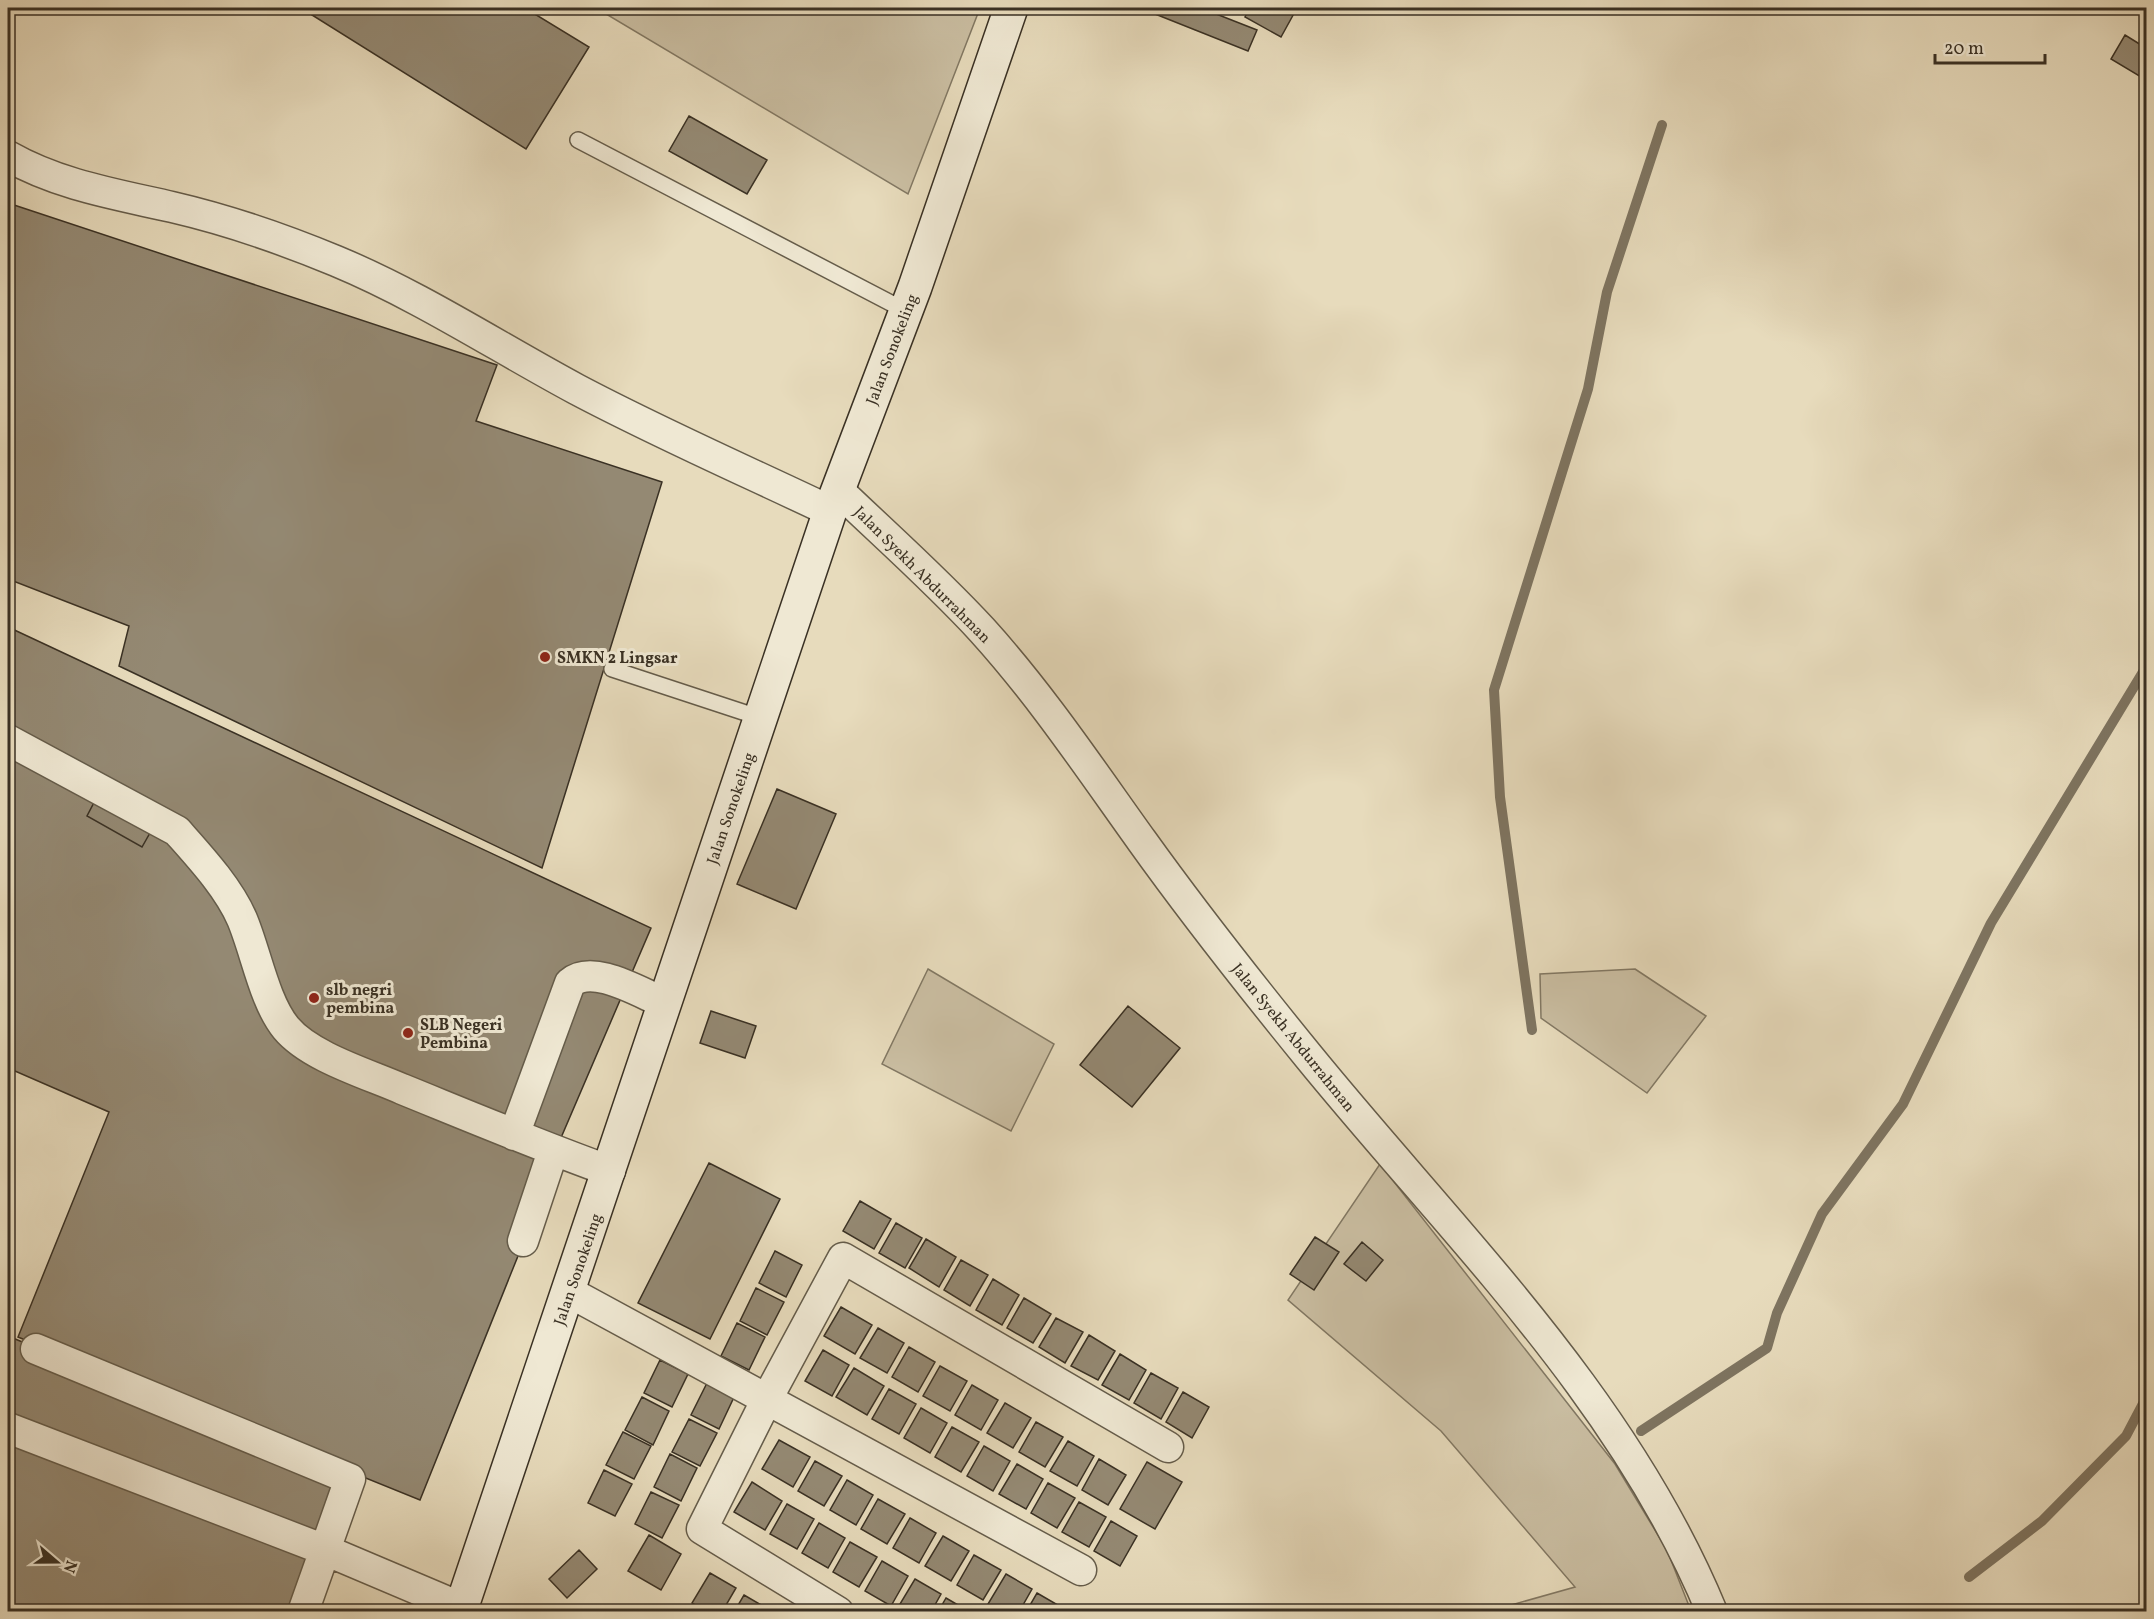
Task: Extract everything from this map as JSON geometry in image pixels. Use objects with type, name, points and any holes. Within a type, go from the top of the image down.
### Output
[{"type":"street","name":"Jalan Sonokeling","points":[[461,1610],[834,501],[906,311],[1011,8]]},
{"type":"street","name":"Jalan Syekh Abdurrahman","points":[[8,156],[49,176],[90,189],[228,222],[284,240],[338,262],[441,313],[577,390],[834,501],[982,630],[1056,722],[1146,846],[1302,1048],[1576,1375],[1634,1461],[1698,1578],[1712,1611]]},
{"type":"street","points":[[8,741],[177,831],[198,855],[241,916],[276,1014],[298,1040],[310,1049],[553,1151],[610,1171]]},
{"type":"street","points":[[514,1135],[570,983],[580,976],[599,976],[665,1003]]},
{"type":"street","points":[[522,1241],[553,1151]]},
{"type":"street","points":[[838,1611],[702,1529],[767,1399],[843,1258],[1168,1447]]},
{"type":"street","points":[[569,1292],[1081,1570]]},
{"type":"street","points":[[36,1349],[350,1479],[303,1611]]},
{"type":"street","points":[[8,1428],[325,1550],[461,1610]]},
{"type":"lane","points":[[578,140],[906,311]]},
{"type":"lane","points":[[612,669],[761,718]]},
{"type":"shaded area","points":[[596,8],[980,8],[908,194]]},
{"type":"shaded area","points":[[928,969],[1054,1044],[1011,1131],[882,1064]]},
{"type":"shaded area","points":[[1635,969],[1706,1016],[1647,1093],[1541,1018],[1540,974]]},
{"type":"shaded area","points":[[1380,1164],[1615,1464],[1667,1550],[1691,1611],[1499,1611],[1497,1609],[1575,1587],[1441,1431],[1288,1300]]},
{"type":"building","points":[[317,8],[525,8],[589,47],[526,149],[312,15]]},
{"type":"building","points":[[1140,8],[1201,8],[1257,30],[1248,51]]},
{"type":"building","points":[[1250,8],[1297,8],[1281,37],[1245,17]]},
{"type":"building","points":[[2125,35],[2146,48],[2146,80],[2111,59]]},
{"type":"building","points":[[689,116],[767,160],[747,194],[669,151]]},
{"type":"building","name":"SMKN 2 Lingsar","points":[[8,203],[497,365],[476,421],[662,482],[542,868],[119,666],[129,626],[8,579]]},
{"type":"building","name":"slb negri pembina","points":[[8,627],[651,928],[518,1238],[524,1241],[420,1500],[18,1337],[109,1112],[8,1068]]},
{"type":"building","points":[[777,789],[836,814],[796,909],[737,884]]},
{"type":"building","points":[[99,793],[155,824],[142,847],[87,816]]},
{"type":"building","points":[[1128,1006],[1180,1048],[1132,1107],[1080,1065]]},
{"type":"building","points":[[711,1011],[756,1026],[745,1058],[700,1043]]},
{"type":"building","points":[[709,1163],[780,1199],[710,1339],[638,1303]]},
{"type":"building","points":[[860,1201],[891,1219],[874,1249],[843,1231]]},
{"type":"building","points":[[896,1223],[922,1238],[905,1268],[879,1253]]},
{"type":"building","points":[[1315,1237],[1339,1252],[1314,1290],[1290,1274]]},
{"type":"building","points":[[926,1239],[956,1257],[939,1287],[909,1268]]},
{"type":"building","points":[[1362,1242],[1383,1260],[1366,1281],[1344,1264]]},
{"type":"building","points":[[775,1251],[802,1265],[786,1297],[759,1283]]},
{"type":"building","points":[[961,1260],[988,1275],[970,1306],[944,1290]]},
{"type":"building","points":[[993,1279],[1019,1295],[1002,1325],[976,1310]]},
{"type":"building","points":[[756,1288],[784,1302],[767,1335],[740,1321]]},
{"type":"building","points":[[1024,1298],[1051,1314],[1033,1343],[1007,1328]]},
{"type":"building","points":[[841,1307],[872,1325],[855,1354],[824,1336]]},
{"type":"building","points":[[1056,1318],[1083,1332],[1065,1363],[1039,1347]]},
{"type":"building","points":[[737,1323],[765,1337],[749,1370],[721,1356]]},
{"type":"building","points":[[878,1328],[904,1343],[887,1373],[860,1358]]},
{"type":"building","points":[[1089,1335],[1115,1351],[1098,1380],[1071,1366]]},
{"type":"building","points":[[8,1336],[346,1477],[290,1612],[8,1612]]},
{"type":"building","points":[[909,1347],[935,1362],[918,1392],[892,1377]]},
{"type":"building","points":[[823,1350],[849,1365],[832,1396],[805,1381]]},
{"type":"building","points":[[1120,1354],[1146,1370],[1129,1400],[1102,1385]]},
{"type":"building","points":[[660,1360],[688,1374],[672,1407],[644,1393]]},
{"type":"building","points":[[940,1366],[967,1381],[950,1411],[923,1396]]},
{"type":"building","points":[[854,1368],[884,1386],[867,1415],[836,1397]]},
{"type":"building","points":[[1151,1373],[1178,1388],[1161,1419],[1134,1403]]},
{"type":"building","points":[[708,1381],[735,1395],[719,1429],[691,1415]]},
{"type":"building","points":[[972,1385],[998,1400],[981,1430],[955,1415]]},
{"type":"building","points":[[889,1389],[916,1404],[899,1434],[872,1419]]},
{"type":"building","points":[[1183,1392],[1209,1407],[1192,1438],[1166,1422]]},
{"type":"building","points":[[642,1397],[669,1411],[653,1445],[625,1430]]},
{"type":"building","points":[[1005,1403],[1031,1418],[1013,1448],[987,1433]]},
{"type":"building","points":[[921,1408],[947,1423],[930,1453],[904,1438]]},
{"type":"building","points":[[689,1419],[717,1433],[700,1466],[672,1452]]},
{"type":"building","points":[[1036,1422],[1063,1437],[1045,1467],[1019,1452]]},
{"type":"building","points":[[952,1427],[979,1442],[961,1472],[935,1457]]},
{"type":"building","points":[[623,1432],[651,1446],[634,1479],[606,1465]]},
{"type":"building","points":[[779,1440],[810,1457],[793,1487],[762,1469]]},
{"type":"building","points":[[1068,1441],[1094,1456],[1077,1486],[1050,1471]]},
{"type":"building","points":[[984,1446],[1010,1461],[993,1491],[967,1476]]},
{"type":"building","points":[[670,1454],[697,1468],[681,1501],[654,1487]]},
{"type":"building","points":[[1099,1459],[1126,1475],[1108,1505],[1082,1490]]},
{"type":"building","points":[[815,1461],[842,1476],[824,1506],[798,1491]]},
{"type":"building","points":[[1147,1462],[1182,1482],[1155,1529],[1120,1509]]},
{"type":"building","points":[[1017,1464],[1043,1479],[1026,1509],[999,1494]]},
{"type":"building","points":[[604,1470],[632,1484],[615,1516],[588,1503]]},
{"type":"building","points":[[847,1480],[873,1495],[856,1525],[830,1510]]},
{"type":"building","points":[[752,1482],[782,1501],[765,1530],[734,1512]]},
{"type":"building","points":[[1048,1483],[1075,1498],[1057,1528],[1031,1513]]},
{"type":"building","points":[[651,1492],[679,1505],[662,1538],[635,1524]]},
{"type":"building","points":[[878,1499],[905,1514],[887,1544],[861,1529]]},
{"type":"building","points":[[1079,1502],[1106,1517],[1089,1547],[1062,1532]]},
{"type":"building","points":[[787,1504],[814,1519],[797,1549],[770,1534]]},
{"type":"building","points":[[910,1518],[936,1533],[919,1563],[893,1548]]},
{"type":"building","points":[[1111,1521],[1137,1536],[1120,1566],[1094,1551]]},
{"type":"building","points":[[819,1523],[845,1538],[828,1568],[802,1553]]},
{"type":"building","points":[[649,1535],[681,1554],[661,1590],[628,1571]]},
{"type":"building","points":[[943,1536],[969,1551],[951,1581],[925,1566]]},
{"type":"building","points":[[850,1542],[877,1557],[859,1587],[833,1572]]},
{"type":"building","points":[[579,1550],[597,1569],[567,1598],[549,1579]]},
{"type":"building","points":[[974,1555],[1001,1570],[983,1600],[957,1585]]},
{"type":"building","points":[[882,1561],[908,1576],[891,1606],[865,1591]]},
{"type":"building","points":[[710,1573],[736,1588],[722,1612],[706,1612],[692,1603]]},
{"type":"building","points":[[1006,1574],[1032,1589],[1019,1612],[1002,1612],[988,1604]]},
{"type":"building","points":[[915,1579],[941,1594],[931,1612],[902,1612],[897,1609]]},
{"type":"building","points":[[1037,1593],[1063,1608],[1061,1612],[1026,1612]]},
{"type":"building","points":[[744,1595],[770,1610],[769,1612],[734,1612]]},
{"type":"building","points":[[946,1598],[970,1612],[938,1612]]},
{"type":"waterway","points":[[1532,1030],[1500,797],[1494,690],[1588,389],[1607,292],[1662,125]]},
{"type":"waterway","points":[[1641,1431],[1767,1348],[1777,1313],[1822,1214],[1903,1104],[1991,923],[2146,667]]},
{"type":"waterway","points":[[1969,1577],[2042,1521],[2126,1436],[2146,1398]]},
{"type":"place","name":"SMKN 2 Lingsar","points":[[545,657]]},
{"type":"place","name":"slb negri pembina","points":[[314,998]]},
{"type":"place","name":"SLB Negeri Pembina","points":[[408,1033]]}]
